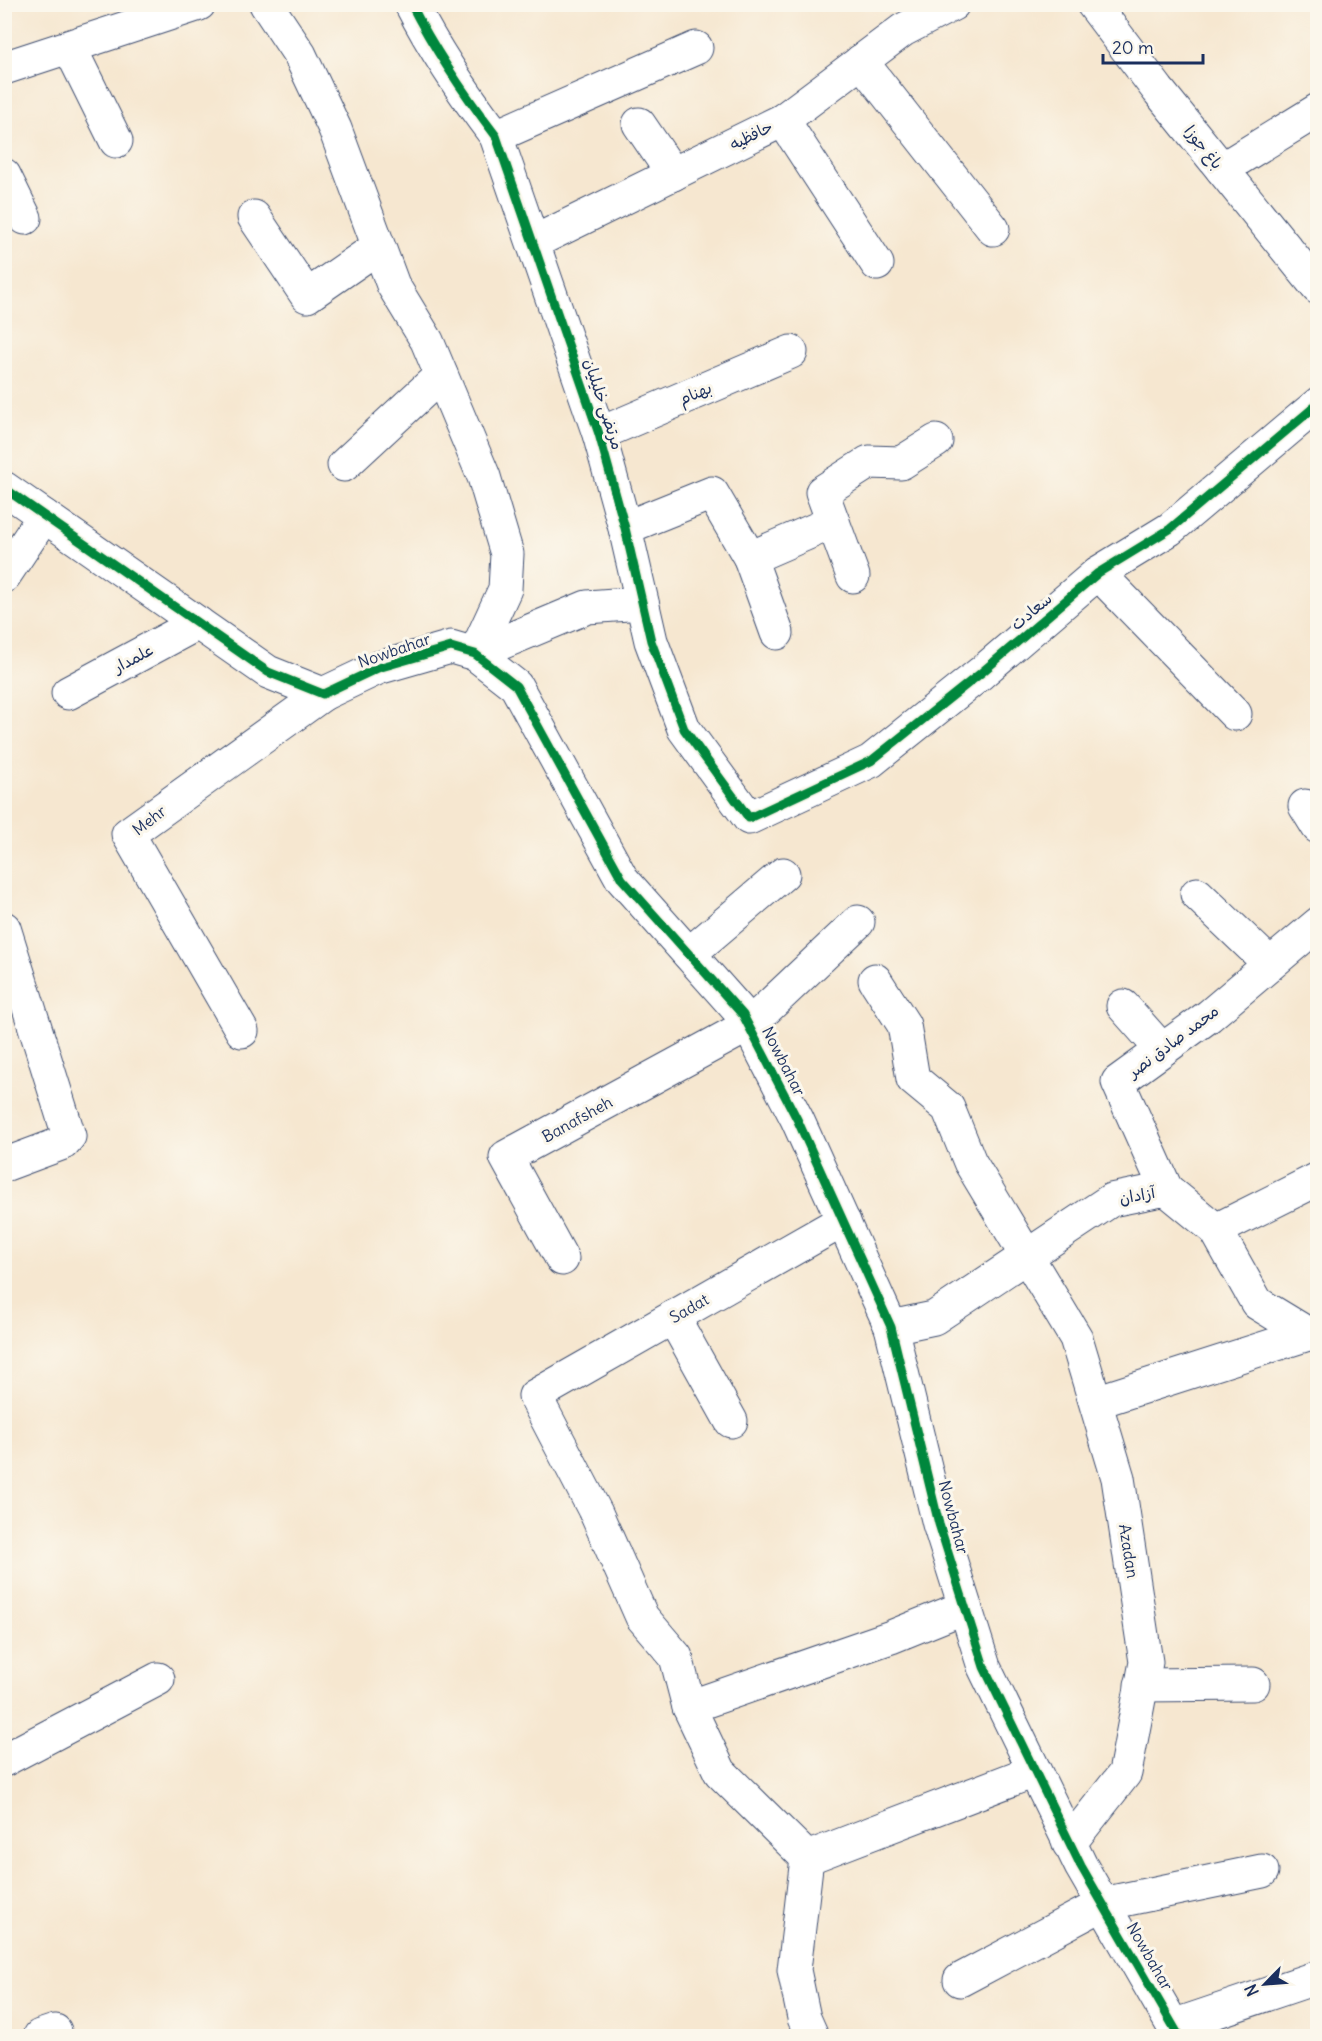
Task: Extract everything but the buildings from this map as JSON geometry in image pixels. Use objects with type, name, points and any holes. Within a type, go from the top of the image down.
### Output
[{"type":"street","points":[[4,68],[199,4]]},
{"type":"street","points":[[266,4],[300,55],[330,118],[393,285],[427,341],[484,477],[507,554],[505,589],[475,654]]},
{"type":"street","name":"مرتضی خلیلیان","points":[[411,4],[466,97],[496,136],[599,434],[625,528],[651,641],[684,729],[749,818]]},
{"type":"street","name":"حافظیه","points":[[534,242],[783,120],[903,30],[953,4]]},
{"type":"street","name":"باغ جوزا","points":[[1094,4],[1158,90],[1314,278]]},
{"type":"street","points":[[70,48],[116,141]]},
{"type":"street","points":[[496,136],[696,48]]},
{"type":"street","points":[[861,61],[993,229]]},
{"type":"street","points":[[1222,169],[1317,110]]},
{"type":"street","points":[[783,120],[877,264]]},
{"type":"street","points":[[639,124],[673,174]]},
{"type":"street","points":[[4,175],[25,218]]},
{"type":"street","points":[[255,217],[307,296],[378,247]]},
{"type":"street","name":"بهنام","points":[[599,434],[791,352]]},
{"type":"street","points":[[344,465],[441,375]]},
{"type":"street","name":"سعادت","points":[[749,818],[871,761],[981,674],[1098,573],[1170,529],[1317,404]]},
{"type":"street","points":[[853,576],[822,492],[869,462],[901,463],[936,441]]},
{"type":"street","points":[[4,488],[268,672],[323,694]]},
{"type":"street","points":[[625,528],[712,493],[750,558],[777,633]]},
{"type":"street","points":[[4,576],[44,516]]},
{"type":"street","points":[[750,558],[833,522]]},
{"type":"street","points":[[1098,573],[1235,714]]},
{"type":"street","points":[[475,654],[587,607],[642,603]]},
{"type":"street","name":"علمدار","points":[[68,693],[198,624]]},
{"type":"street","name":"Nowbahar","points":[[323,694],[378,668],[451,647],[475,654],[516,686],[622,879],[743,1015],[797,1119],[891,1327],[939,1524],[984,1667],[1070,1844],[1176,2031]]},
{"type":"street","name":"Mehr","points":[[242,1031],[128,834],[323,694]]},
{"type":"street","points":[[689,954],[783,874]]},
{"type":"street","points":[[1197,894],[1270,964]]},
{"type":"street","points":[[749,1025],[858,922]]},
{"type":"street","name":"محمد صادق نصر","points":[[1166,1190],[1118,1082],[1209,1016],[1317,924]]},
{"type":"street","points":[[4,928],[69,1136],[63,1143],[4,1165]]},
{"type":"street","name":"Azadan","points":[[875,980],[904,1025],[913,1079],[948,1108],[970,1162],[1076,1338],[1118,1478],[1146,1662],[1125,1773],[1070,1844]]},
{"type":"street","points":[[1122,1006],[1162,1050]]},
{"type":"street","name":"Banafsheh","points":[[562,1258],[506,1157],[749,1025]]},
{"type":"street","points":[[1216,1230],[1317,1179]]},
{"type":"street","name":"آزادان","points":[[891,1327],[934,1318],[1111,1200],[1166,1190],[1216,1230],[1257,1303],[1313,1332]]},
{"type":"street","name":"Sadat","points":[[689,1707],[676,1657],[642,1617],[596,1513],[535,1396],[835,1225],[844,1222]]},
{"type":"street","points":[[673,1317],[731,1421]]},
{"type":"street","points":[[1096,1402],[1313,1332]]},
{"type":"street","points":[[807,1858],[720,1772],[689,1707],[891,1637],[965,1607]]},
{"type":"street","points":[[4,1760],[158,1678]]},
{"type":"street","points":[[1141,1685],[1253,1684]]},
{"type":"street","points":[[807,1858],[1034,1771]]},
{"type":"street","points":[[807,1858],[794,1970],[804,2018],[812,2037]]},
{"type":"street","points":[[960,1980],[1103,1904],[1262,1871]]},
{"type":"street","points":[[1176,2031],[1317,1977]]},
{"type":"cycle path","points":[[411,4],[450,72],[496,136],[599,434],[625,528],[651,641],[684,729],[749,818],[871,761],[981,673],[1098,573],[1170,529],[1318,404]]},
{"type":"cycle path","points":[[4,488],[268,672],[323,694],[378,668],[451,647],[475,654],[516,686],[622,879],[743,1015],[797,1119],[891,1327],[939,1524],[984,1667],[1081,1866],[1179,2036]]}]
